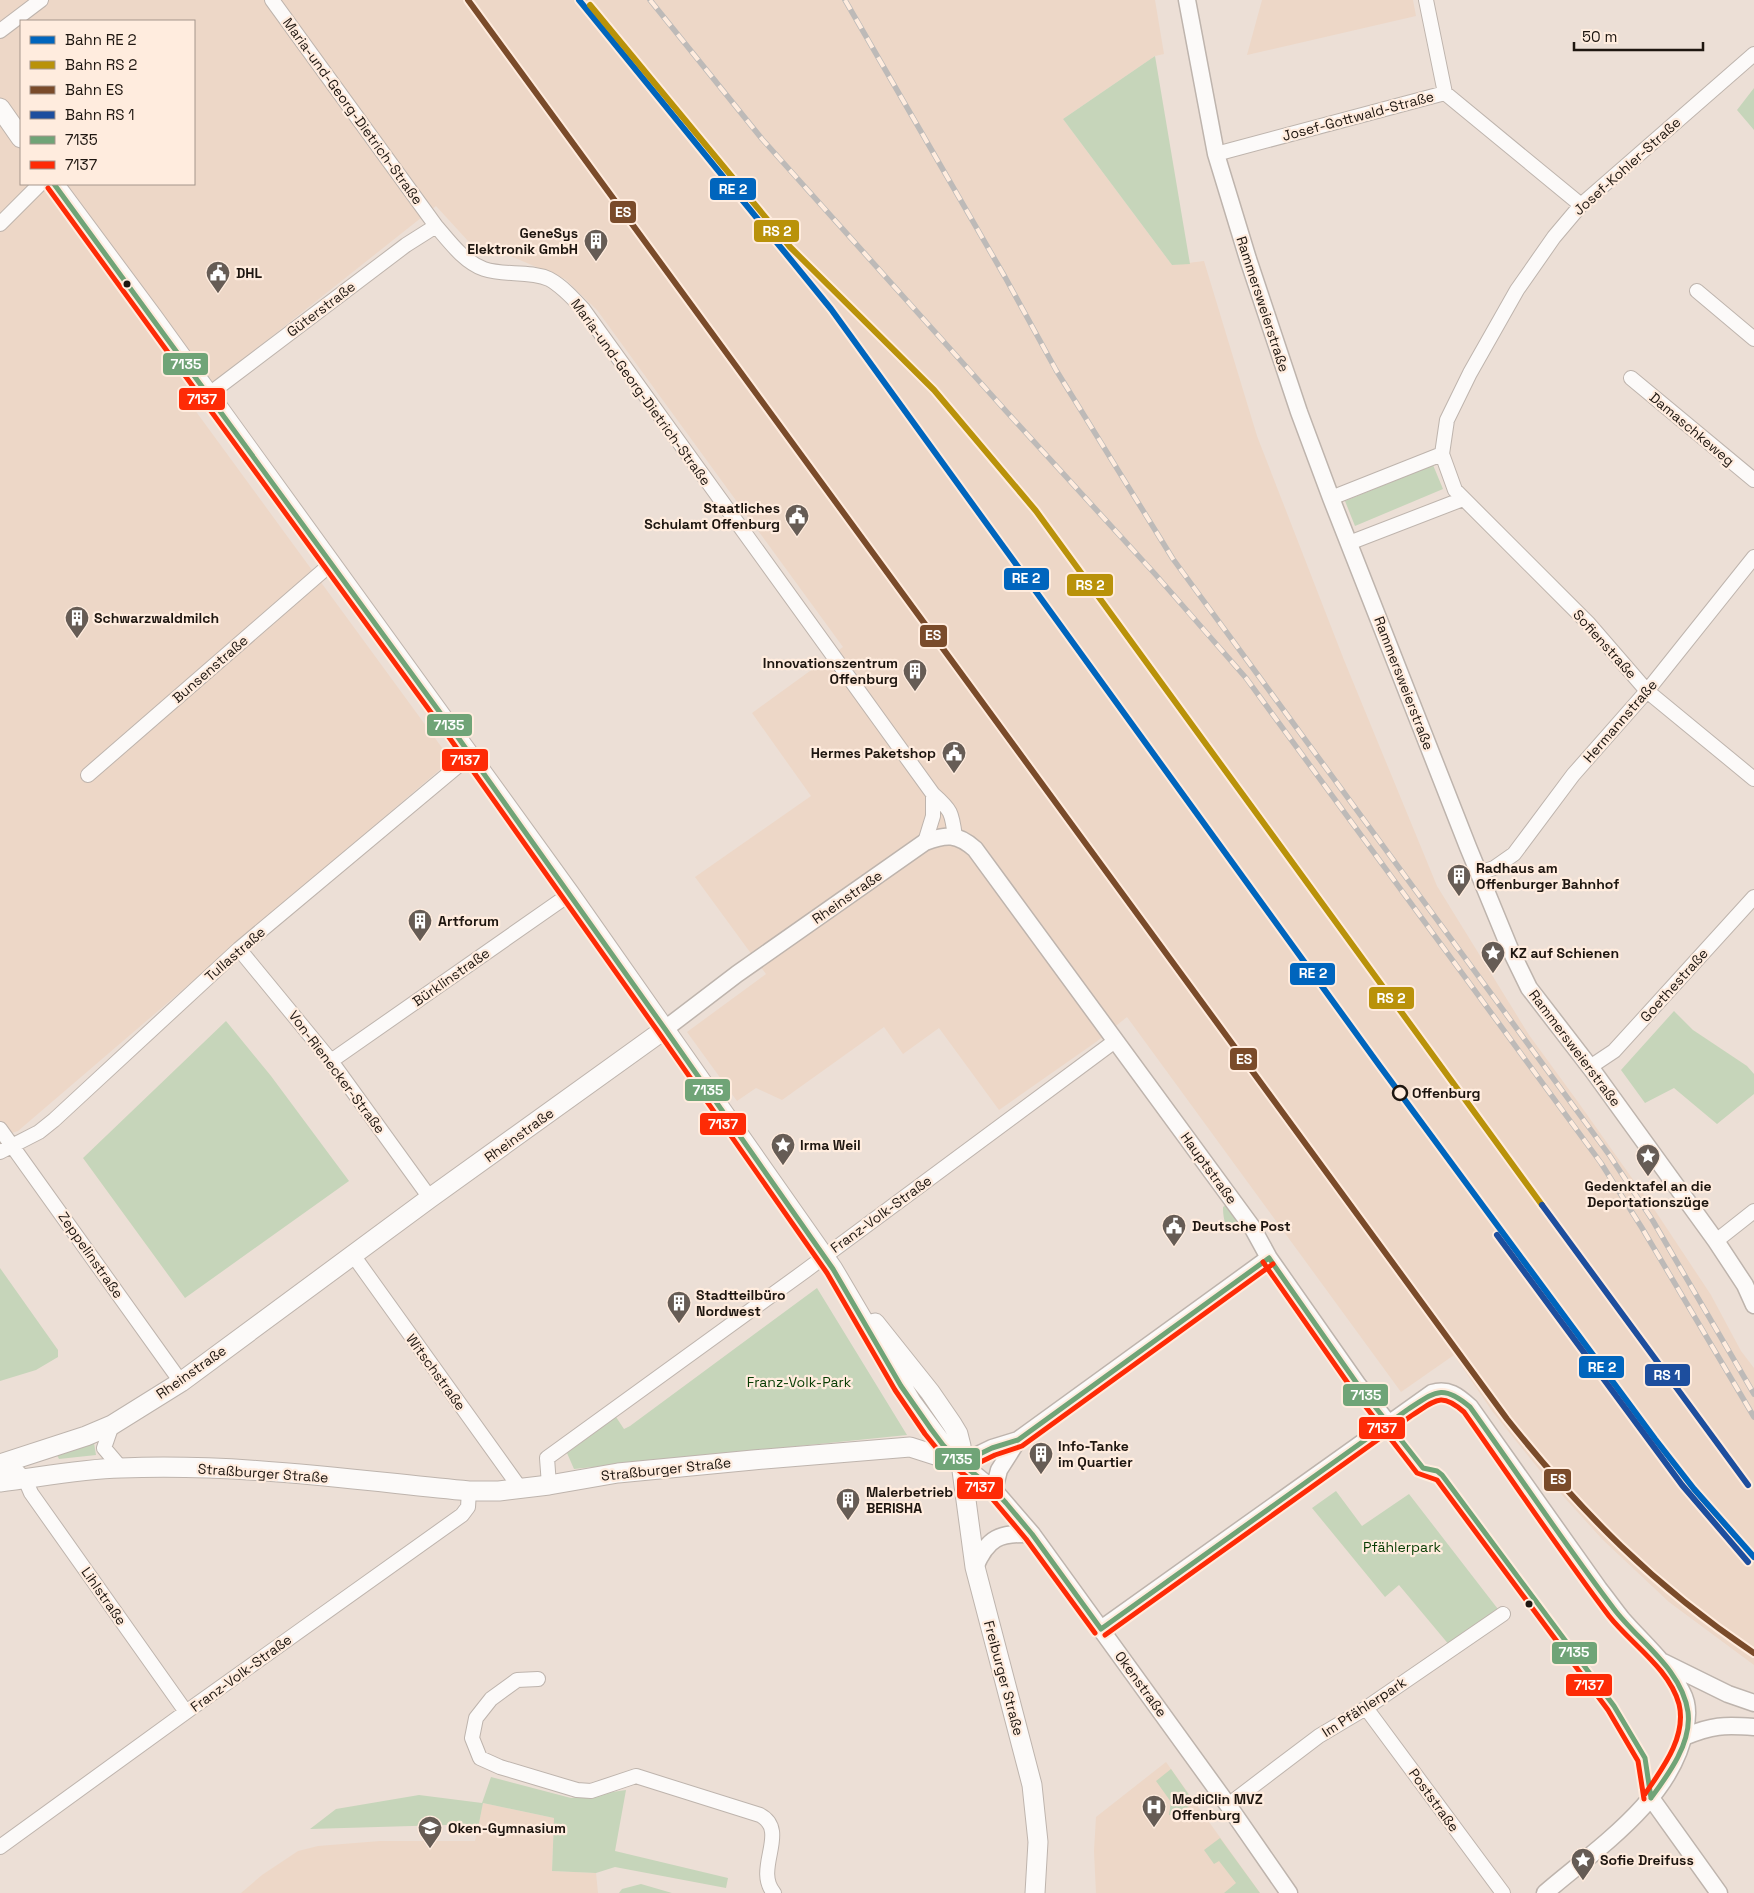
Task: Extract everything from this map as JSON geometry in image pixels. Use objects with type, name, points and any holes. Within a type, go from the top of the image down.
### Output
[{"type":"main road","points":[[0,108],[20,137]]},
{"type":"main road","name":"Okenstraße","points":[[55,185],[332,563],[570,894],[828,1262],[941,1408],[958,1434],[961,1446],[961,1463]]},
{"type":"main road","name":"Rheinstraße","points":[[3,1468],[112,1425],[181,1382],[430,1198],[665,1029]]},
{"type":"main road","name":"Okenstraße","points":[[828,1262],[901,1386],[930,1429],[961,1463]]},
{"type":"main road","points":[[910,1447],[923,1438],[941,1408]]},
{"type":"main road","name":"Straßburger Straße","points":[[0,1482],[121,1468],[172,1467],[265,1470],[469,1492],[549,1485],[625,1473],[752,1460],[910,1447],[961,1463]]},
{"type":"main road","name":"Freiburger Straße","points":[[961,1463],[975,1567],[1032,1785],[1038,1842],[1035,1893]]},
{"type":"street","points":[[0,31],[41,0]]},
{"type":"street","name":"Maria-und-Georg-Dietrich-Straße","points":[[272,0],[451,244],[468,259],[483,268],[500,272],[534,275],[548,279],[564,290],[583,309],[933,794],[949,809],[953,818],[955,836]]},
{"type":"street","name":"Rammersweierstraße","points":[[1187,0],[1216,154],[1248,259],[1330,498],[1510,949],[1530,988],[1590,1067],[1716,1241],[1745,1284],[1754,1305]]},
{"type":"street","points":[[1426,0],[1445,93]]},
{"type":"street","name":"Josef-Kohler-Straße","points":[[1442,454],[1447,420],[1470,373],[1517,290],[1554,237],[1581,205],[1754,54]]},
{"type":"street","name":"Josef-Gottwald-Straße","points":[[1216,154],[1445,93],[1581,205]]},
{"type":"street","points":[[0,224],[39,185]]},
{"type":"street","name":"Güterstraße","points":[[208,395],[406,245],[436,226]]},
{"type":"street","points":[[1697,291],[1754,339]]},
{"type":"street","name":"Damaschkeweg","points":[[1631,378],[1754,480]]},
{"type":"street","points":[[1330,498],[1442,454]]},
{"type":"street","name":"Sofienstraße","points":[[1442,454],[1455,490],[1590,624],[1647,691],[1754,779]]},
{"type":"street","points":[[1349,543],[1463,499]]},
{"type":"street","name":"Hermannstraße","points":[[1479,873],[1494,868],[1514,854],[1573,775],[1647,691],[1754,558]]},
{"type":"street","name":"Bunsenstraße","points":[[88,775],[332,563]]},
{"type":"street","name":"Tullastraße","points":[[0,1152],[39,1132],[54,1120],[239,949],[470,755]]},
{"type":"street","points":[[924,842],[933,816],[933,794]]},
{"type":"street","points":[[924,842],[940,836],[955,836]]},
{"type":"street","name":"Hauptstraße","points":[[955,836],[966,841],[975,849],[1252,1227],[1269,1258],[1358,1385],[1389,1424]]},
{"type":"street","name":"Rheinstraße","points":[[665,1029],[737,974],[924,842]]},
{"type":"street","name":"Bürklinstraße","points":[[331,1061],[570,894]]},
{"type":"street","name":"Goethestraße","points":[[1590,1067],[1614,1051],[1754,897]]},
{"type":"street","name":"Von-Rienecker-Straße","points":[[239,949],[331,1061],[430,1198]]},
{"type":"street","name":"Franz-Volk-Straße","points":[[549,1485],[547,1458],[828,1262],[1115,1041]]},
{"type":"street","name":"Zeppelinstraße","points":[[0,1129],[181,1382]]},
{"type":"street","points":[[1716,1241],[1754,1211]]},
{"type":"street","name":"Witschstraße","points":[[353,1255],[520,1488]]},
{"type":"street","points":[[961,1463],[992,1448],[1018,1440],[1269,1258]]},
{"type":"street","points":[[1101,1630],[1432,1393],[1439,1391],[1453,1393],[1470,1407],[1604,1596],[1621,1618],[1661,1662],[1683,1693],[1688,1716],[1684,1737],[1672,1770],[1652,1798],[1633,1818],[1545,1893]]},
{"type":"street","points":[[112,1425],[104,1448],[121,1468]]},
{"type":"street","points":[[994,1490],[1002,1463],[1018,1440]]},
{"type":"street","name":"Okenstraße","points":[[961,1463],[994,1490],[1032,1534],[1228,1805],[1289,1893]]},
{"type":"street","name":"Lihlstraße","points":[[3,1468],[25,1479],[31,1493],[186,1712]]},
{"type":"street","name":"Franz-Volk-Straße","points":[[0,1847],[462,1515],[468,1507],[469,1492]]},
{"type":"street","points":[[975,1567],[986,1547],[999,1536],[1007,1534],[1032,1534]]},
{"type":"street","name":"Im Pfählerpark","points":[[1228,1805],[1319,1736],[1366,1708],[1503,1614]]},
{"type":"street","points":[[1661,1662],[1728,1694],[1754,1703]]},
{"type":"street","points":[[538,1679],[517,1680],[491,1699],[476,1718],[472,1738],[480,1758],[500,1767],[577,1790],[591,1791],[636,1776],[760,1815],[768,1819],[773,1828],[767,1877],[768,1886],[774,1893]]},
{"type":"street","name":"Poststraße","points":[[1366,1708],[1502,1893]]},
{"type":"street","points":[[1684,1737],[1701,1730],[1723,1725],[1754,1727]]},
{"type":"street","points":[[1652,1798],[1720,1893]]},
{"type":"shaded area","points":[[0,0],[1155,0],[1164,54],[1155,56],[1063,119],[1172,265],[1204,261],[1257,436],[1344,660],[1437,886],[1529,1035],[1656,1212],[1711,1295],[1741,1351],[1754,1368],[1754,1665],[1669,1602],[1603,1540],[1542,1473],[1492,1411],[1454,1355],[1401,1392],[1127,1017],[1096,1042],[999,1110],[939,1028],[903,1054],[884,1027],[782,1100],[756,1088],[737,1101],[687,1032],[766,974],[695,877],[811,796],[752,713],[843,647],[597,310],[565,279],[515,258],[469,242],[436,206],[189,402],[451,760],[18,1131],[0,1137]]},
{"type":"shaded area","points":[[1262,0],[1413,0],[1416,16],[1247,55]]},
{"type":"shaded area","name":"MediClin MVZ Offenburg","points":[[1166,1762],[1260,1893],[1096,1893],[1094,1851],[1096,1817]]},
{"type":"shaded area","name":"Oken-Gymnasium","points":[[483,1803],[554,1818],[552,1871],[596,1873],[598,1893],[241,1893],[262,1875],[298,1851],[318,1846],[380,1841],[475,1841]]},
{"type":"green space","points":[[1155,56],[1190,264],[1172,265],[1063,119]]},
{"type":"green space","points":[[1754,88],[1754,130],[1737,110]]},
{"type":"green space","points":[[1433,465],[1443,489],[1355,526],[1345,501]]},
{"type":"green space","points":[[1674,1011],[1693,1030],[1747,1066],[1754,1074],[1754,1094],[1717,1124],[1674,1088],[1645,1103],[1621,1070]]},
{"type":"green space","points":[[226,1021],[271,1076],[349,1181],[185,1298],[83,1158]]},
{"type":"green space","points":[[1226,1205],[1240,1222],[1229,1230],[1224,1216],[1223,1207]]},
{"type":"green space","points":[[0,1268],[58,1350],[58,1357],[36,1370],[0,1381]]},
{"type":"green space","name":"Franz-Volk-Park","points":[[817,1288],[907,1435],[574,1469],[567,1453],[616,1417],[624,1429],[630,1426]]},
{"type":"green space","points":[[91,1442],[94,1443],[96,1455],[59,1459],[57,1455]]},
{"type":"green space","name":"Pfählerpark","points":[[1336,1491],[1362,1526],[1409,1494],[1501,1613],[1450,1646],[1399,1585],[1385,1597],[1312,1508]]},
{"type":"green space","points":[[1171,1769],[1194,1802],[1178,1815],[1169,1815],[1171,1802],[1156,1781]]},
{"type":"green space","points":[[491,1777],[571,1798],[626,1790],[615,1851],[728,1878],[726,1888],[615,1867],[596,1873],[552,1871],[554,1818],[483,1803],[478,1828],[446,1825],[310,1829],[336,1809],[419,1795],[482,1803]]},
{"type":"green space","points":[[1220,1838],[1260,1893],[1224,1893],[1236,1883],[1219,1861],[1214,1864],[1204,1850]]},
{"type":"green space","points":[[641,1884],[672,1893],[619,1893],[622,1889]]},
{"type":"railway","points":[[650,0],[762,139],[1155,574],[1246,678],[1601,1163],[1642,1228],[1754,1417]]},
{"type":"railway","points":[[845,0],[1005,277],[1056,370],[1173,559],[1610,1156],[1653,1221],[1754,1394]]},
{"type":"transit line","points":[[579,0],[831,309],[1379,1065],[1655,1439],[1694,1489],[1754,1557]]},
{"type":"transit line","points":[[590,5],[790,247],[934,390],[1036,511],[1542,1205]]},
{"type":"transit line","name":"7135","points":[[55,185],[452,729],[665,1029],[833,1269],[901,1386],[931,1429],[943,1445],[961,1463],[994,1490],[1006,1503],[1032,1534],[1101,1629]]},
{"type":"transit line","name":"7137","points":[[48,188],[446,733],[659,1033],[827,1273],[895,1390],[925,1434],[956,1468],[989,1495],[1026,1539],[1095,1633]]},
{"type":"transit line","points":[[1542,1205],[1748,1485]]},
{"type":"transit line","points":[[1497,1235],[1682,1485],[1748,1562]]},
{"type":"transit line","name":"7135","points":[[1269,1258],[1358,1385],[1423,1468],[1437,1471],[1442,1475],[1614,1706],[1645,1758],[1651,1798]]},
{"type":"transit line","name":"7135","points":[[961,1463],[992,1448],[1018,1440],[1269,1258]]},
{"type":"transit line","name":"7137","points":[[1263,1262],[1352,1389],[1417,1473],[1437,1480],[1608,1710],[1638,1761],[1644,1799]]},
{"type":"transit line","name":"7137","points":[[964,1470],[995,1455],[1022,1446],[1273,1264]]},
{"type":"transit line","name":"7135","points":[[1101,1629],[1407,1410],[1432,1395],[1438,1393],[1452,1395],[1470,1407],[1614,1609],[1658,1656],[1677,1682],[1688,1712],[1686,1735],[1683,1747],[1677,1758],[1651,1798]]},
{"type":"transit line","name":"7137","points":[[1105,1635],[1411,1416],[1432,1403],[1443,1400],[1464,1412],[1609,1616],[1649,1657],[1674,1691],[1681,1716],[1676,1740],[1665,1763],[1645,1794]]},
{"type":"rail line","name":"ES","points":[[468,0],[1507,1419],[1563,1486],[1621,1546],[1684,1601],[1754,1653]]},
{"type":"place","name":"GeneSys Elektronik GmbH","points":[[596,262]]},
{"type":"place","name":"DHL","points":[[218,294]]},
{"type":"place","name":"Staatliches Schulamt Offenburg","points":[[797,537]]},
{"type":"place","name":"Schwarzwaldmilch","points":[[77,639]]},
{"type":"place","name":"Innovationszentrum Offenburg","points":[[915,692]]},
{"type":"place","name":"Hermes Paketshop","points":[[954,774]]},
{"type":"place","name":"Radhaus am Offenburger Bahnhof","points":[[1459,897]]},
{"type":"place","name":"Artforum","points":[[420,942]]},
{"type":"place","name":"KZ auf Schienen","points":[[1493,974]]},
{"type":"place","name":"Offenburg","points":[[1400,1093]]},
{"type":"place","name":"Irma Weil","points":[[783,1166]]},
{"type":"place","name":"Gedenktafel an die Deportationszüge","points":[[1648,1177]]},
{"type":"place","name":"Deutsche Post","points":[[1174,1247]]},
{"type":"place","name":"Stadtteilbüro Nordwest","points":[[679,1324]]},
{"type":"place","name":"Info-Tanke im Quartier","points":[[1041,1475]]},
{"type":"place","name":"Malerbetrieb BERISHA","points":[[848,1521]]},
{"type":"place","name":"MediClin MVZ Offenburg","points":[[1154,1828]]},
{"type":"place","name":"Oken-Gymnasium","points":[[430,1849]]},
{"type":"place","name":"Sofie Dreifuss","points":[[1583,1881]]}]
